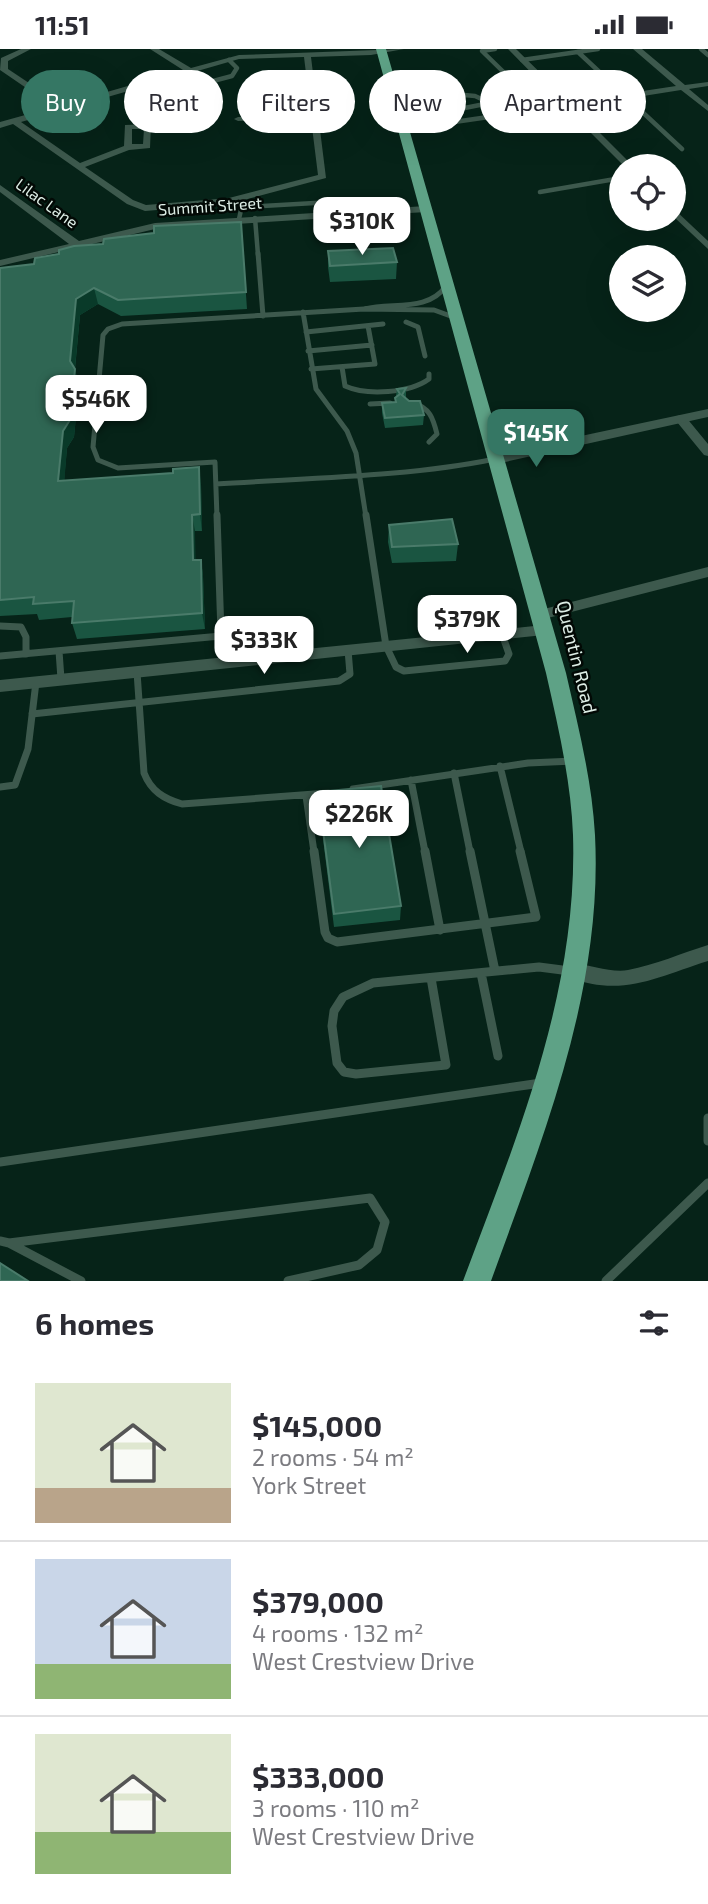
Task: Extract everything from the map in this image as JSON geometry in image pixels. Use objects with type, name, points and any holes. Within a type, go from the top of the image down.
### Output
[{"type":"highway","name":"Quentin Road","points":[[381,50],[387,70]]},
{"type":"highway","name":"Quentin Road","points":[[405,133],[542,623],[575,761],[582,806],[585,869],[567,1011],[548,1082],[477,1281]]},
{"type":"street","points":[[21,82],[4,70],[2,63],[11,55],[27,49]]},
{"type":"street","points":[[154,49],[188,70],[229,60],[326,51],[400,49]]},
{"type":"street","points":[[512,49],[533,70]]},
{"type":"street","points":[[638,49],[708,109]]},
{"type":"street","points":[[307,54],[309,70]]},
{"type":"street","points":[[646,93],[708,84]]},
{"type":"street","points":[[0,125],[21,119]]},
{"type":"street","points":[[13,121],[130,202],[145,208],[229,201],[323,176],[317,133]]},
{"type":"street","points":[[596,133],[617,154]]},
{"type":"street","points":[[79,166],[128,147]]},
{"type":"street","name":"Lilac Lane","points":[[0,188],[80,242]]},
{"type":"street","points":[[178,205],[180,223]]},
{"type":"street","points":[[158,206],[163,225]]},
{"type":"street","name":"Summit Street","points":[[0,263],[80,242],[163,225],[426,209]]},
{"type":"street","points":[[686,221],[703,234],[708,246]]},
{"type":"street","points":[[496,459],[708,413]]},
{"type":"street","points":[[681,419],[708,452]]},
{"type":"street","points":[[0,686],[502,634],[708,572]]},
{"type":"street","points":[[574,971],[601,978],[626,979],[708,953]]},
{"type":"lane","points":[[495,49],[482,51],[501,70]]},
{"type":"lane","points":[[523,60],[598,49]]},
{"type":"lane","points":[[701,49],[708,55]]},
{"type":"lane","points":[[578,52],[598,70]]},
{"type":"lane","points":[[223,78],[232,76],[237,68],[229,60]]},
{"type":"lane","points":[[465,93],[481,96],[490,103],[431,112],[420,109],[416,104],[426,98],[465,93]]},
{"type":"lane","points":[[646,115],[682,149]]},
{"type":"lane","points":[[540,192],[609,180]]},
{"type":"lane","points":[[239,219],[241,210],[246,207],[332,202],[337,205],[339,214]]},
{"type":"lane","points":[[255,218],[263,316]]},
{"type":"lane","points":[[80,242],[93,251]]},
{"type":"lane","points":[[222,663],[215,462],[118,468],[98,460],[93,447],[102,338],[108,329],[122,324],[364,309],[376,305],[433,300],[441,295],[447,284]]},
{"type":"lane","points":[[364,309],[377,312],[435,310],[457,319]]},
{"type":"lane","points":[[303,312],[311,369],[319,395],[351,438],[360,474],[386,646],[396,667],[404,671],[502,662],[509,658],[502,634]]},
{"type":"lane","points":[[407,323],[418,327],[425,356]]},
{"type":"lane","points":[[306,332],[383,324]]},
{"type":"lane","points":[[311,369],[375,364],[368,326]]},
{"type":"lane","points":[[308,351],[372,345]]},
{"type":"lane","points":[[342,367],[345,386],[358,392],[418,387],[425,385],[429,374]]},
{"type":"lane","points":[[370,404],[394,403]]},
{"type":"lane","points":[[407,403],[419,404],[430,411],[437,434],[429,442]]},
{"type":"lane","points":[[216,485],[471,464],[496,459]]},
{"type":"lane","points":[[0,626],[21,627],[26,637],[26,654]]},
{"type":"lane","points":[[0,656],[221,636]]},
{"type":"lane","points":[[32,713],[339,681],[350,674],[348,650]]},
{"type":"lane","points":[[59,651],[61,679]]},
{"type":"lane","points":[[137,672],[144,773],[148,785],[167,800],[182,804],[332,792]]},
{"type":"lane","points":[[0,787],[15,785],[20,777],[27,755],[36,682]]},
{"type":"lane","points":[[345,790],[500,766],[575,761]]},
{"type":"lane","points":[[306,796],[328,938],[337,942],[536,917],[500,766]]},
{"type":"lane","points":[[454,773],[495,971]]},
{"type":"lane","points":[[411,780],[440,930]]},
{"type":"lane","points":[[431,978],[446,1065],[356,1074],[344,1072],[337,1063],[332,1026],[334,1011],[343,997],[373,983],[539,967],[574,971]]},
{"type":"lane","points":[[481,972],[498,1056]]},
{"type":"lane","points":[[0,1162],[548,1082]]},
{"type":"lane","points":[[708,1118],[708,1141]]},
{"type":"lane","points":[[606,1281],[708,1183]]},
{"type":"lane","points":[[5,1242],[370,1198],[385,1222],[377,1250],[359,1265],[288,1281]]},
{"type":"lane","points":[[5,1242],[81,1281]]},
{"type":"building","points":[[241,222],[246,292],[118,300],[94,288],[76,299],[70,361],[75,369],[70,420],[63,431],[58,481],[173,473],[173,469],[199,467],[200,514],[192,515],[193,560],[201,560],[202,613],[72,623],[74,601],[33,604],[34,597],[0,600],[0,268],[34,264],[35,258],[59,254],[59,250],[74,246],[103,244],[104,239],[154,233],[154,226]]},
{"type":"building","points":[[393,248],[397,262],[330,266],[328,251]]},
{"type":"building","points":[[406,388],[402,395],[409,401],[420,401],[424,415],[385,418],[382,403],[396,402],[395,398],[400,394],[397,389]]},
{"type":"building","points":[[452,519],[458,544],[392,547],[389,525]]},
{"type":"building","points":[[381,786],[401,906],[334,914],[318,792]]},
{"type":"building","points":[[0,1263],[28,1281],[0,1281]]}]
